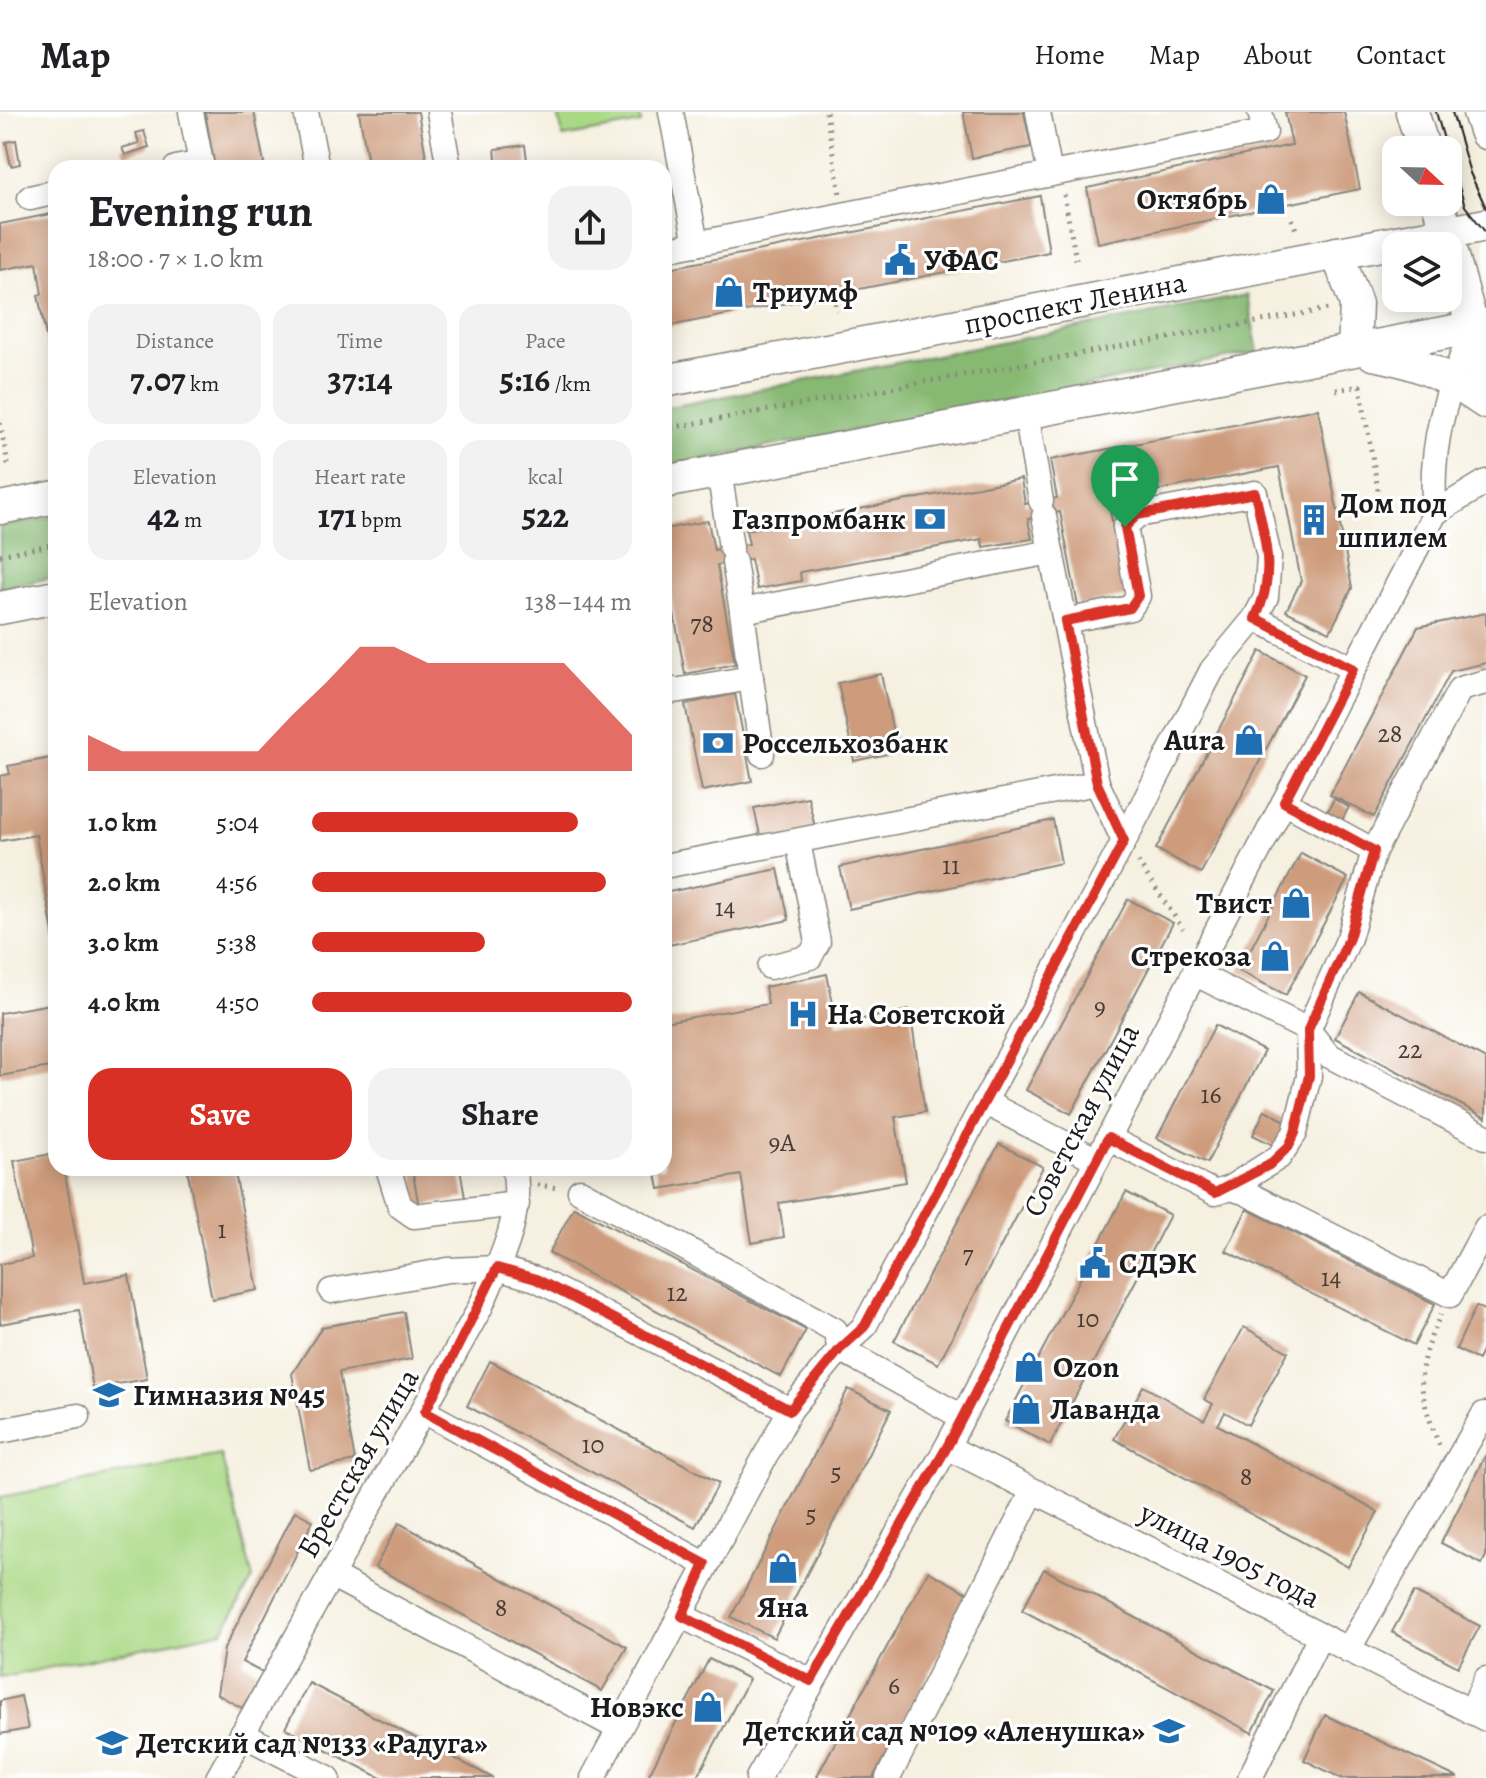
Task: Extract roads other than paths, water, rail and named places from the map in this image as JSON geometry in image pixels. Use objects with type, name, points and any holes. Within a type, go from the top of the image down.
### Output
[{"type":"main road","points":[[1412,112],[1420,136]]},
{"type":"main road","points":[[1479,112],[1486,133]]},
{"type":"main road","points":[[1442,217],[1480,326],[1486,376]]},
{"type":"main road","name":"проспект Ленина","points":[[672,379],[1337,253],[1442,217],[1486,225]]},
{"type":"main road","points":[[1337,253],[1356,304],[1354,350]]},
{"type":"main road","points":[[672,480],[1480,326]]},
{"type":"main road","points":[[1354,350],[1412,361],[1451,379],[1486,403]]},
{"type":"main road","points":[[0,508],[48,499]]},
{"type":"main road","points":[[0,608],[48,599]]},
{"type":"street","points":[[191,112],[200,160]]},
{"type":"street","points":[[306,112],[315,160]]},
{"type":"street","points":[[439,112],[448,160]]},
{"type":"street","points":[[671,112],[696,244]]},
{"type":"street","points":[[1038,112],[1055,173]]},
{"type":"street","points":[[672,248],[1265,132],[1260,112]]},
{"type":"street","points":[[30,198],[48,194]]},
{"type":"street","points":[[1480,326],[1451,379],[1436,430],[1431,480],[1435,513],[1486,482]]},
{"type":"street","points":[[1026,413],[1097,783],[1124,841]]},
{"type":"street","points":[[719,471],[762,754]]},
{"type":"street","points":[[593,1778],[790,1410],[840,1349],[864,1327],[1212,670],[1255,618],[1266,597],[1269,557],[1255,493],[1137,515],[1125,527],[1138,596],[1130,608],[1065,621]]},
{"type":"street","name":"Советская улица","points":[[758,1778],[771,1750],[947,1447],[1435,513]]},
{"type":"street","points":[[742,611],[1051,552]]},
{"type":"street","points":[[1255,618],[1353,669]]},
{"type":"street","points":[[672,690],[751,678]]},
{"type":"street","points":[[1108,1138],[1215,1193],[1230,1188],[1279,1157],[1295,1133],[1309,1076],[1308,1030],[1349,938],[1374,851],[1460,689],[1486,682]]},
{"type":"street","points":[[672,865],[1097,783]]},
{"type":"street","points":[[1284,802],[1374,851]]},
{"type":"street","points":[[770,967],[810,957],[818,942],[798,842]]},
{"type":"street","points":[[1194,973],[1308,1030],[1328,1055],[1486,1137]]},
{"type":"street","points":[[984,1102],[1097,1160]]},
{"type":"street","points":[[391,1176],[400,1206],[414,1216],[516,1185]]},
{"type":"street","name":"Брестская улица","points":[[218,1778],[425,1412],[497,1268],[516,1185]]},
{"type":"street","points":[[1230,1188],[1450,1295],[1486,1228]]},
{"type":"street","points":[[580,1191],[835,1330],[840,1349],[962,1417]]},
{"type":"street","points":[[331,1291],[448,1270],[497,1268],[536,1279],[790,1410]]},
{"type":"street","points":[[425,1412],[705,1564]]},
{"type":"street","points":[[1348,1650],[1484,1414]]},
{"type":"street","points":[[0,1431],[78,1416]]},
{"type":"street","name":"улица 1905 года","points":[[947,1447],[1478,1715]]},
{"type":"street","points":[[888,1778],[1033,1491]]},
{"type":"street","points":[[331,1575],[618,1728]]},
{"type":"street","points":[[682,1616],[811,1681]]},
{"type":"street","points":[[1250,1778],[1320,1636]]},
{"type":"street","points":[[1478,1715],[1486,1679]]},
{"type":"street","points":[[242,1734],[328,1778]]},
{"type":"street","name":"Советская улица","points":[[768,1778],[771,1750]]},
{"type":"tram line","points":[[1436,112],[1443,136]]},
{"type":"tram line","points":[[1452,112],[1470,173],[1486,208]]},
{"type":"tram line","points":[[1462,196],[1465,206],[1486,233]]},
{"type":"place","name":"Октябрь","points":[[1271,199]]},
{"type":"place","name":"УФАС","points":[[900,260]]},
{"type":"place","name":"Триумф","points":[[729,292]]},
{"type":"place","name":"Газпромбанк","points":[[930,519]]},
{"type":"place","name":"Дом под шпилем","points":[[1314,520]]},
{"type":"place","name":"Aura","points":[[1249,740]]},
{"type":"place","name":"Россельхозбанк","points":[[718,743]]},
{"type":"place","name":"Твист","points":[[1296,903]]},
{"type":"place","name":"Стрекоза","points":[[1275,956]]},
{"type":"place","name":"На Советской","points":[[803,1014]]},
{"type":"place","name":"СДЭК","points":[[1095,1263]]},
{"type":"place","name":"Ozon","points":[[1029,1367]]},
{"type":"place","name":"Гимназия №45","points":[[109,1395]]},
{"type":"place","name":"Лаванда","points":[[1026,1409]]},
{"type":"place","name":"Яна","points":[[783,1568]]},
{"type":"place","name":"Новэкс","points":[[708,1707]]},
{"type":"place","name":"Детский сад №109 «Аленушка»","points":[[1169,1731]]},
{"type":"place","name":"Детский сад №133 «Радуга»","points":[[112,1743]]}]
